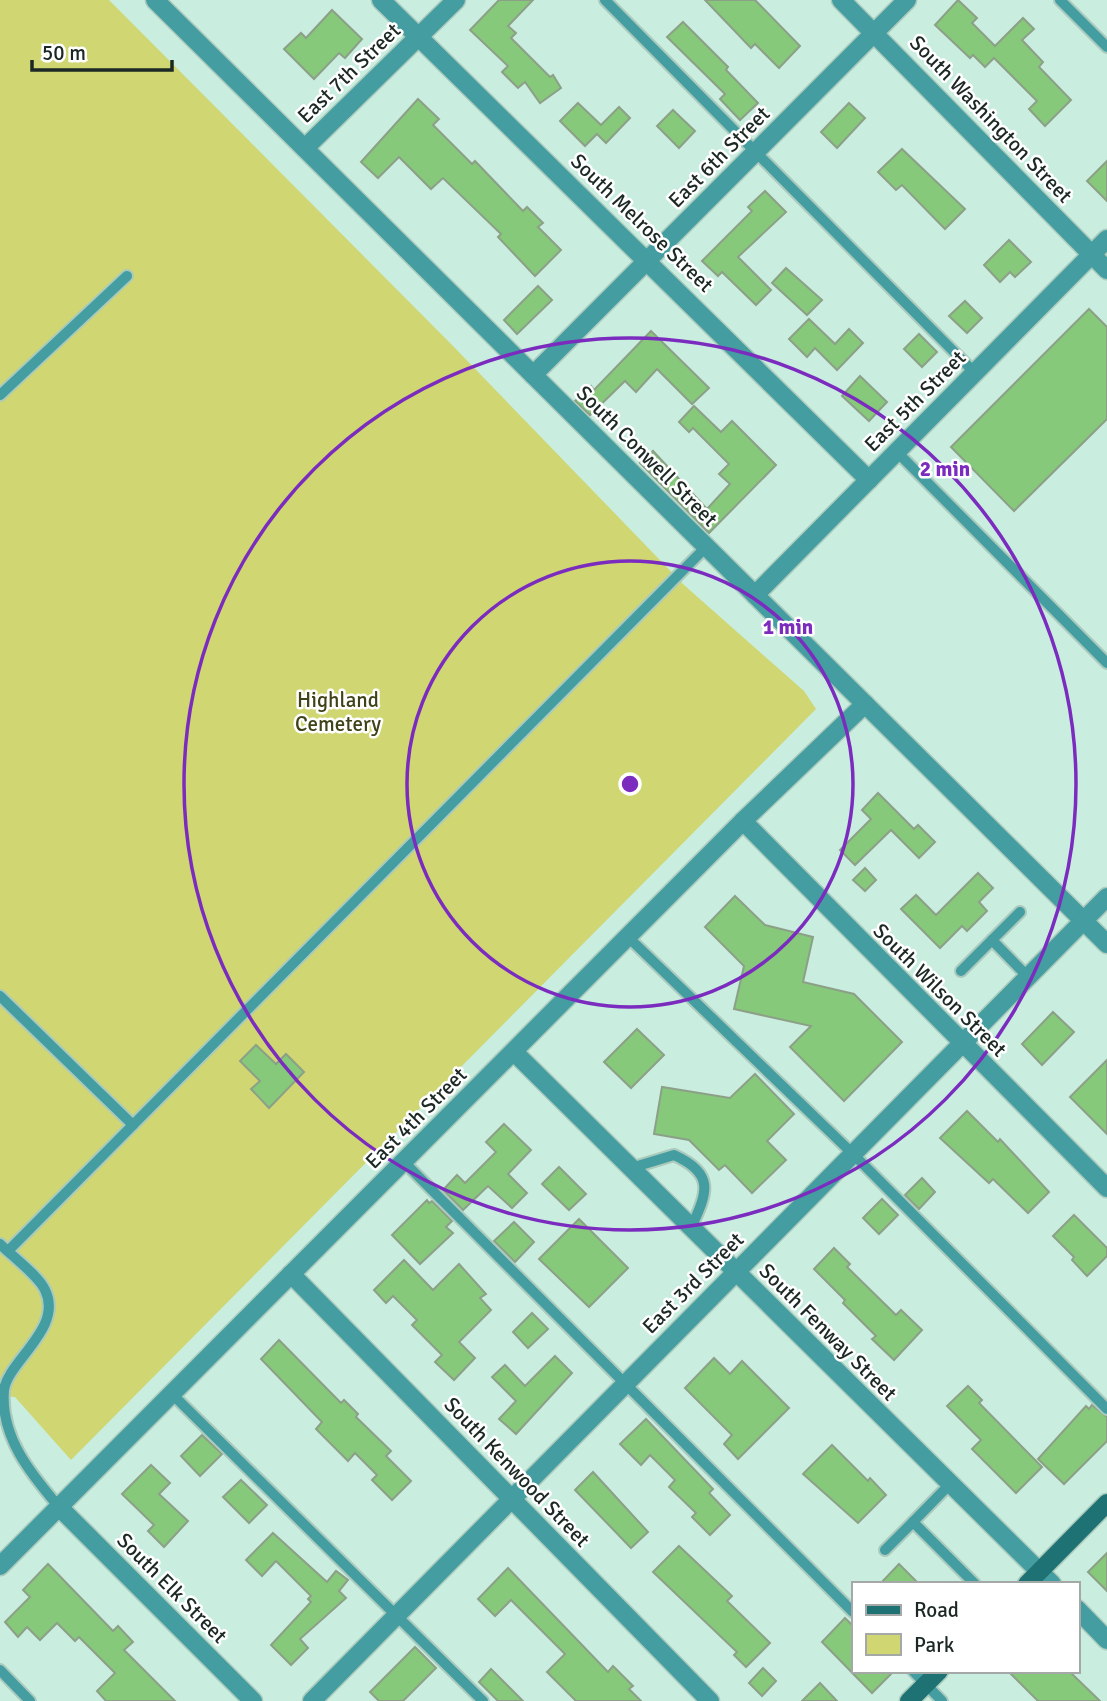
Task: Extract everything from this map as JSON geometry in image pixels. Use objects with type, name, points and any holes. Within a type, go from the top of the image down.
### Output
[{"type":"main road","points":[[1039,1579],[1107,1503]]},
{"type":"main road","points":[[909,1701],[937,1673]]},
{"type":"street","name":"South Conwell Street","points":[[155,0],[1107,944]]},
{"type":"street","name":"South Melrose Street","points":[[381,0],[869,480]]},
{"type":"street","name":"East 7th Street","points":[[305,148],[456,0]]},
{"type":"street","name":"South Washington Street","points":[[841,0],[1107,270]]},
{"type":"street","name":"East 6th Street","points":[[533,375],[907,0]]},
{"type":"street","name":"East 5th Street","points":[[755,595],[1107,239]]},
{"type":"street","name":"East 4th Street","points":[[0,1566],[743,821],[865,704]]},
{"type":"street","name":"South Wilson Street","points":[[743,821],[960,1043],[1107,1188]]},
{"type":"street","name":"East 3rd Street","points":[[312,1701],[1107,897]]},
{"type":"street","name":"South Fenway Street","points":[[514,1052],[950,1484],[1039,1579]]},
{"type":"street","name":"South Kenwood Street","points":[[291,1274],[710,1701]]},
{"type":"street","name":"South Elk Street","points":[[59,1507],[253,1701]]},
{"type":"street","points":[[1079,1611],[1107,1640]]},
{"type":"lane","points":[[605,0],[975,373]]},
{"type":"lane","points":[[1060,0],[1107,47]]},
{"type":"lane","points":[[0,395],[127,276]]},
{"type":"lane","points":[[897,452],[1107,663]]},
{"type":"lane","points":[[59,1507],[21,1463],[4,1418],[4,1387],[41,1334],[48,1311],[45,1290],[4,1247],[133,1125],[706,547]]},
{"type":"lane","points":[[1098,654],[1107,645]]},
{"type":"lane","points":[[961,971],[1020,912]]},
{"type":"lane","points":[[628,937],[852,1153],[1107,1409]]},
{"type":"lane","points":[[992,940],[1027,975]]},
{"type":"lane","points":[[0,996],[133,1125]]},
{"type":"lane","points":[[631,1168],[674,1155],[690,1163],[701,1175],[706,1186],[705,1198],[691,1228]]},
{"type":"lane","points":[[404,1161],[852,1611]]},
{"type":"lane","points":[[172,1394],[483,1701]]},
{"type":"lane","points":[[885,1550],[950,1484]]},
{"type":"lane","points":[[913,1522],[973,1582]]},
{"type":"lane","points":[[0,1670],[30,1701]]},
{"type":"lane","points":[[914,1673],[942,1701]]},
{"type":"green space","name":"Highland Cemetery","points":[[0,0],[109,0],[453,346],[684,585],[804,691],[816,709],[71,1460],[15,1397],[0,1396]]},
{"type":"building","points":[[499,0],[533,0],[508,26],[516,33],[511,38],[550,77],[553,75],[561,88],[540,103],[525,82],[518,88],[502,72],[508,66],[470,30]]},
{"type":"building","points":[[705,0],[755,0],[800,46],[779,68],[755,44],[751,48]]},
{"type":"building","points":[[958,0],[977,18],[972,23],[995,46],[1023,18],[1034,29],[1022,40],[1043,62],[1039,67],[1071,100],[1045,126],[1029,109],[1037,101],[994,58],[985,67],[973,55],[970,58],[935,25]]},
{"type":"building","points":[[332,10],[362,39],[345,58],[339,53],[314,79],[284,49],[301,33],[306,38]]},
{"type":"building","points":[[683,22],[728,67],[726,70],[758,103],[740,120],[720,99],[725,94],[667,37]]},
{"type":"building","points":[[418,99],[439,119],[433,125],[472,164],[475,161],[523,211],[527,207],[543,223],[538,227],[561,250],[535,276],[498,237],[501,234],[443,178],[431,189],[399,157],[378,178],[361,162]]},
{"type":"building","points":[[578,103],[601,125],[619,107],[630,118],[606,143],[597,134],[585,146],[560,121]]},
{"type":"building","points":[[849,103],[865,118],[837,148],[821,132]]},
{"type":"building","points":[[673,110],[695,131],[679,148],[657,126]]},
{"type":"building","points":[[902,149],[965,209],[945,229],[902,185],[896,190],[878,172]]},
{"type":"building","points":[[1107,161],[1107,201],[1087,181]]},
{"type":"building","points":[[765,191],[786,212],[738,257],[771,290],[756,305],[722,272],[718,276],[702,261],[752,211],[748,207]]},
{"type":"building","points":[[1009,240],[1031,262],[1015,277],[1010,272],[1000,282],[984,265]]},
{"type":"building","points":[[786,268],[822,300],[807,315],[772,283]]},
{"type":"building","points":[[538,286],[552,300],[517,334],[504,320]]},
{"type":"building","points":[[965,301],[982,318],[967,333],[949,316]]},
{"type":"building","points":[[1089,309],[1107,327],[1107,419],[1014,511],[951,447]]},
{"type":"building","points":[[809,319],[835,344],[849,329],[863,343],[837,370],[815,348],[807,357],[789,339]]},
{"type":"building","points":[[651,331],[709,388],[692,404],[657,369],[636,392],[625,381],[590,415],[575,401],[591,386],[594,390]]},
{"type":"building","points":[[919,334],[937,352],[922,367],[904,349]]},
{"type":"building","points":[[860,376],[887,402],[869,421],[842,396]]},
{"type":"building","points":[[694,406],[721,432],[732,421],[776,465],[709,533],[640,463],[653,451],[707,509],[730,484],[719,474],[729,464],[693,428],[689,432],[679,422]]},
{"type":"building","points":[[878,793],[914,829],[918,825],[935,842],[919,858],[891,830],[855,865],[840,850],[871,819],[862,810]]},
{"type":"building","points":[[865,868],[876,880],[865,891],[853,880]]},
{"type":"building","points":[[978,873],[993,888],[979,902],[987,911],[967,931],[962,926],[940,948],[901,909],[916,895],[936,915]]},
{"type":"building","points":[[735,896],[765,925],[813,937],[803,982],[854,994],[902,1042],[844,1101],[790,1047],[811,1026],[734,1009],[744,966],[705,927]]},
{"type":"building","points":[[1053,1012],[1074,1032],[1042,1065],[1022,1044]]},
{"type":"building","points":[[637,1029],[664,1055],[631,1088],[604,1062]]},
{"type":"building","points":[[256,1045],[276,1064],[286,1054],[304,1072],[269,1108],[251,1089],[260,1081],[240,1061]]},
{"type":"building","points":[[1107,1060],[1107,1134],[1070,1097]]},
{"type":"building","points":[[755,1074],[794,1114],[767,1141],[786,1160],[752,1193],[725,1165],[719,1170],[689,1140],[654,1134],[662,1087],[730,1098]]},
{"type":"building","points":[[967,1111],[998,1142],[1000,1139],[1049,1192],[1028,1213],[993,1179],[989,1183],[940,1138]]},
{"type":"building","points":[[504,1124],[531,1150],[508,1174],[527,1193],[512,1208],[488,1186],[463,1210],[443,1190],[457,1175],[465,1183],[496,1152],[486,1142]]},
{"type":"building","points":[[559,1167],[586,1194],[569,1210],[542,1184]]},
{"type":"building","points":[[922,1178],[935,1192],[919,1209],[905,1195]]},
{"type":"building","points":[[882,1199],[898,1215],[879,1234],[863,1218]]},
{"type":"building","points":[[427,1200],[429,1203],[432,1201],[452,1221],[446,1227],[453,1233],[420,1264],[392,1235]]},
{"type":"building","points":[[1074,1215],[1107,1248],[1107,1256],[1087,1276],[1072,1260],[1074,1257],[1053,1236]]},
{"type":"building","points":[[579,1219],[628,1268],[589,1307],[539,1259]]},
{"type":"building","points":[[514,1222],[534,1242],[515,1262],[494,1241]]},
{"type":"building","points":[[834,1248],[850,1264],[847,1267],[896,1315],[901,1310],[922,1330],[894,1360],[872,1339],[876,1336],[843,1303],[845,1300],[814,1269]]},
{"type":"building","points":[[404,1260],[433,1290],[459,1264],[486,1294],[480,1298],[491,1310],[459,1342],[475,1358],[454,1380],[435,1362],[442,1355],[412,1325],[417,1320],[393,1296],[386,1303],[374,1290]]},
{"type":"building","points":[[532,1313],[548,1329],[528,1348],[513,1332]]},
{"type":"building","points":[[279,1340],[341,1403],[344,1400],[358,1414],[356,1417],[391,1451],[386,1456],[411,1481],[392,1500],[372,1480],[377,1475],[355,1453],[348,1461],[316,1429],[322,1422],[261,1359]]},
{"type":"building","points":[[555,1356],[572,1373],[516,1434],[499,1419],[516,1401],[492,1377],[505,1365],[525,1386]]},
{"type":"building","points":[[714,1358],[730,1374],[742,1361],[789,1408],[738,1459],[724,1444],[732,1435],[685,1388]]},
{"type":"building","points":[[968,1386],[982,1400],[979,1403],[1042,1467],[1016,1493],[972,1449],[981,1440],[947,1406]]},
{"type":"building","points":[[1092,1405],[1107,1417],[1107,1441],[1064,1484],[1038,1459],[1086,1406],[1089,1409]]},
{"type":"building","points":[[646,1419],[713,1489],[709,1493],[730,1515],[710,1535],[692,1517],[696,1513],[669,1487],[675,1480],[650,1455],[641,1465],[620,1444]]},
{"type":"building","points":[[202,1435],[222,1454],[200,1476],[181,1456]]},
{"type":"building","points":[[832,1445],[886,1495],[858,1523],[803,1474]]},
{"type":"building","points":[[151,1465],[170,1483],[159,1494],[188,1521],[164,1547],[148,1531],[154,1525],[122,1494]]},
{"type":"building","points":[[593,1472],[648,1532],[631,1548],[575,1490]]},
{"type":"building","points":[[241,1480],[267,1505],[249,1523],[223,1497]]},
{"type":"building","points":[[273,1533],[327,1582],[336,1571],[348,1580],[339,1591],[346,1598],[300,1639],[308,1648],[291,1665],[271,1645],[311,1602],[308,1599],[311,1596],[276,1561],[262,1576],[246,1560]]},
{"type":"building","points":[[679,1546],[732,1596],[727,1601],[770,1643],[746,1667],[734,1655],[737,1652],[653,1572]]},
{"type":"building","points":[[1107,1553],[1107,1591],[1088,1572]]},
{"type":"building","points":[[48,1564],[113,1631],[118,1626],[133,1642],[124,1650],[175,1701],[106,1701],[97,1691],[115,1673],[79,1637],[75,1641],[57,1623],[40,1640],[27,1627],[18,1637],[5,1622],[30,1597],[23,1590]]},
{"type":"building","points":[[899,1564],[917,1582],[882,1582]]},
{"type":"building","points":[[508,1568],[608,1672],[613,1666],[633,1686],[629,1689],[641,1701],[576,1701],[547,1672],[565,1654],[511,1600],[495,1616],[478,1599]]},
{"type":"building","points":[[845,1618],[852,1625],[852,1673],[822,1642]]},
{"type":"building","points":[[415,1647],[436,1668],[403,1701],[379,1701],[370,1692]]},
{"type":"building","points":[[763,1668],[776,1681],[762,1696],[749,1683]]},
{"type":"building","points":[[491,1669],[523,1701],[498,1701],[479,1682]]},
{"type":"building","points":[[852,1673],[892,1673],[872,1693]]},
{"type":"building","points":[[1010,1673],[1071,1673],[1100,1701],[1038,1701]]},
{"type":"building","points":[[820,1683],[837,1701],[802,1701]]}]
